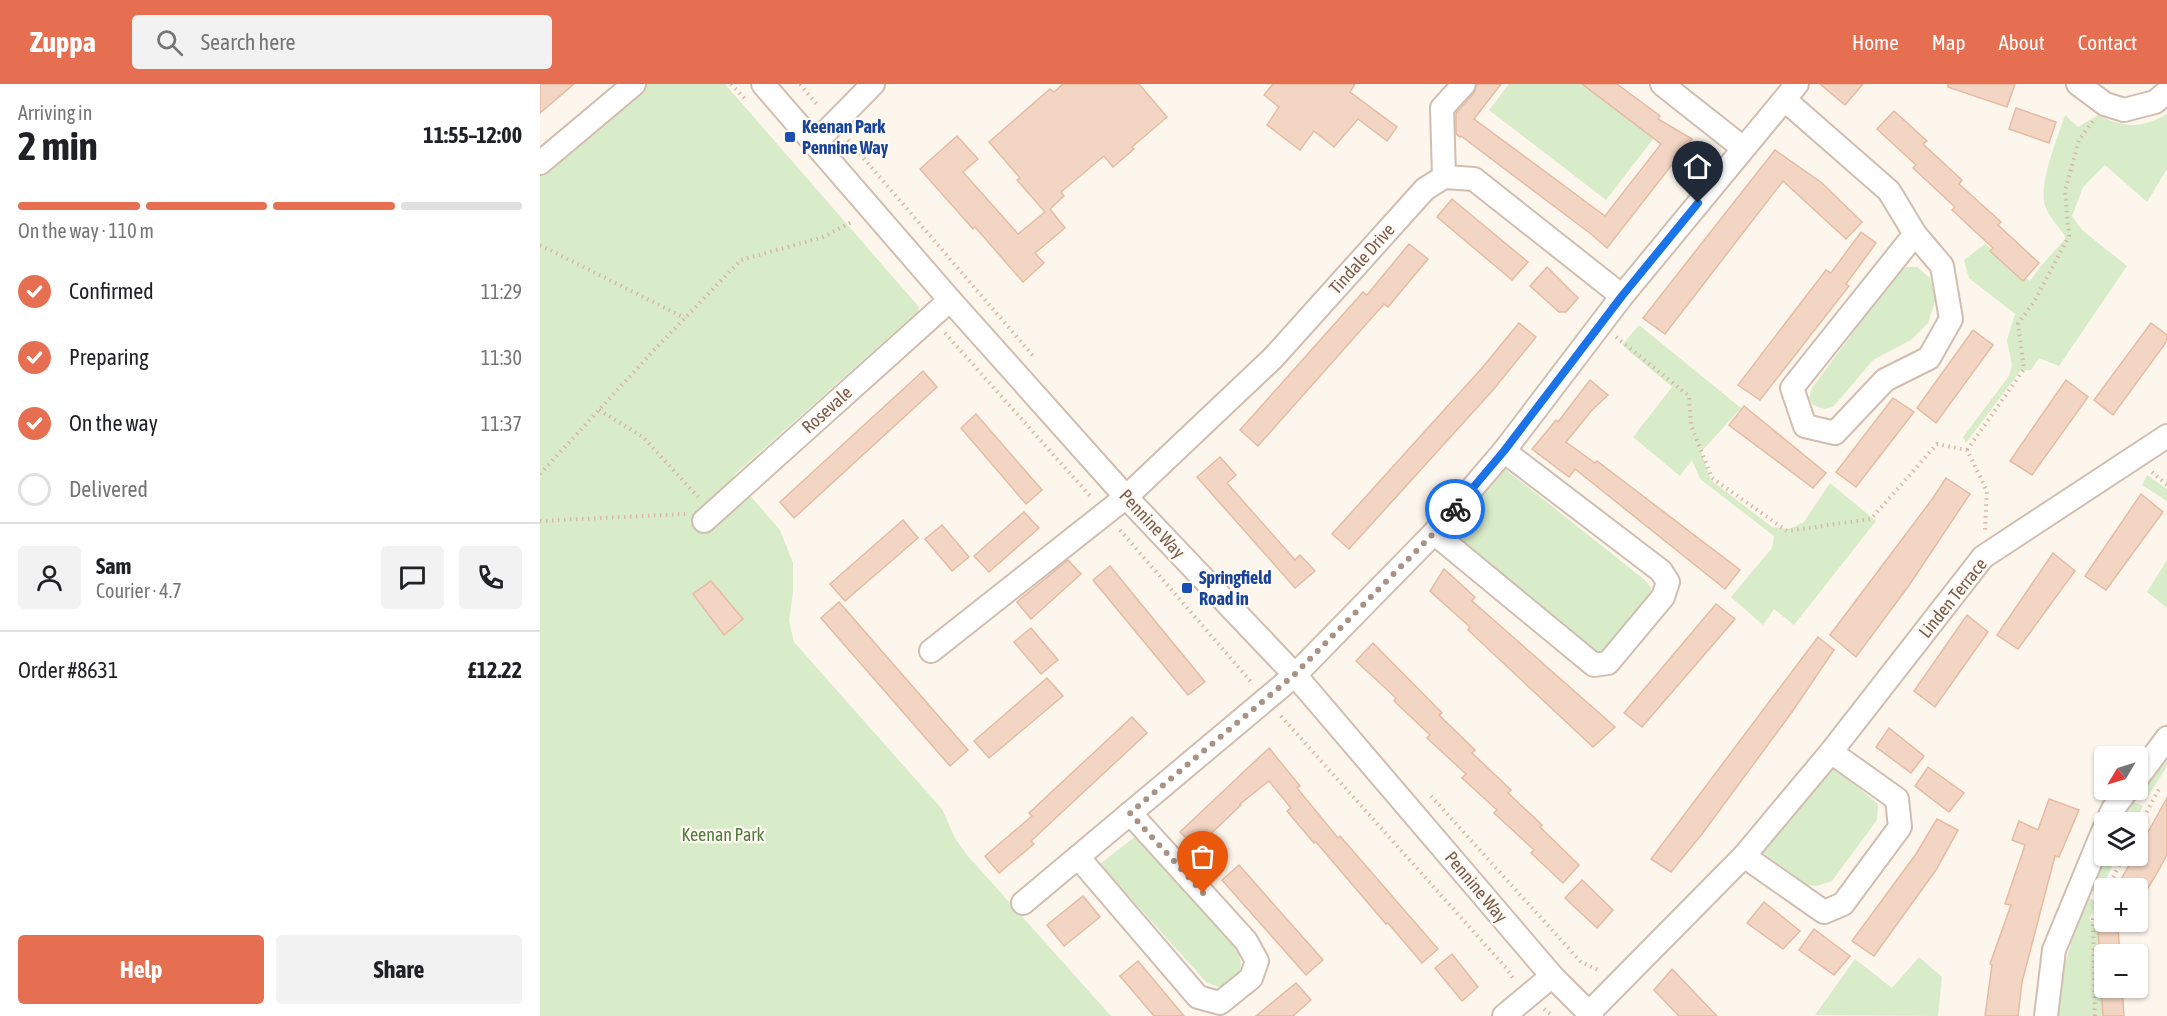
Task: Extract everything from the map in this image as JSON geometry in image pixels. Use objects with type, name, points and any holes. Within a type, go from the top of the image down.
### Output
[{"type":"street","points":[[540,163],[634,84]]},
{"type":"street","name":"Pennine Way","points":[[763,84],[950,300],[1126,497],[1294,675],[1552,976],[1591,1014]]},
{"type":"street","points":[[815,143],[873,84]]},
{"type":"street","points":[[1464,84],[1442,108],[1444,177],[1474,179],[1622,296]]},
{"type":"street","points":[[1662,84],[1743,148]]},
{"type":"street","points":[[2078,84],[2105,104],[2124,110],[2156,102],[2167,92]]},
{"type":"street","points":[[1023,903],[1294,675],[1434,533],[1504,451],[1622,296],[1791,92],[1889,191],[1915,234],[1942,266],[1951,319],[1929,358],[1885,380],[1835,433],[1805,426],[1792,388],[1915,234]]},
{"type":"street","name":"Tindale Drive","points":[[931,651],[1126,497],[1273,358],[1425,189],[1444,177]]},
{"type":"street","name":"Rosevale","points":[[708,517],[950,300]]},
{"type":"street","name":"Linden Terrace","points":[[1591,1014],[1744,856],[1830,752],[1983,557],[2167,436]]},
{"type":"street","points":[[1434,533],[1594,665],[1608,663],[1663,597],[1668,582],[1661,571],[1504,451]]},
{"type":"street","points":[[2148,764],[2167,738]]},
{"type":"street","points":[[1744,856],[1824,912],[1843,904],[1900,827],[1897,799],[1830,752]]},
{"type":"street","points":[[1078,857],[1198,997],[1220,1003],[1251,978],[1257,961],[1246,941],[1130,813]]},
{"type":"street","points":[[2046,1016],[2054,950],[2094,853]]},
{"type":"street","points":[[1504,1016],[1552,976]]},
{"type":"path","points":[[731,84],[746,101]]},
{"type":"path","points":[[1967,450],[2024,369],[2018,324],[2035,300],[2069,236],[2065,191],[2079,140],[2105,104]]},
{"type":"path","points":[[845,214],[859,230]]},
{"type":"path","points":[[540,474],[741,260],[823,237],[852,222]]},
{"type":"path","points":[[540,245],[685,318]]},
{"type":"path","points":[[931,317],[1266,699],[1507,969],[1525,999],[1548,1010],[1553,1016]]},
{"type":"path","points":[[1601,324],[1689,396],[1691,425],[1712,478],[1786,531],[1871,519],[1937,444],[1967,450]]},
{"type":"path","points":[[599,410],[643,437],[708,517]]},
{"type":"path","points":[[1967,450],[1987,491],[1983,557]]},
{"type":"path","points":[[540,521],[708,517]]},
{"type":"path","points":[[2147,812],[2164,781]]},
{"type":"path","points":[[2094,917],[2095,1016]]},
{"type":"green space","name":"Keenan Park","points":[[630,84],[725,84],[919,307],[918,311],[733,476],[780,530],[793,563],[793,592],[789,621],[794,642],[942,809],[955,838],[967,855],[1111,1016],[540,1016],[540,165]]},
{"type":"green space","points":[[1509,84],[1593,84],[1657,134],[1606,200],[1489,110]]},
{"type":"green space","points":[[2167,114],[2167,169],[2147,202],[2105,165],[2083,187],[2072,216],[2082,230],[2127,266],[2059,366],[2039,358],[2031,370],[2020,371],[1966,443],[1963,437],[2009,376],[2012,365],[2007,340],[2015,314],[1969,278],[1964,260],[1985,244],[2030,281],[2066,238],[2047,210],[2044,197],[2046,173],[2065,115],[2078,127],[2098,115],[2132,125],[2149,122]]},
{"type":"green space","points":[[1907,267],[1917,267],[1930,278],[1936,299],[1928,323],[1911,340],[1873,360],[1833,407],[1824,409],[1813,405],[1809,398],[1812,388],[1872,307],[1891,277]]},
{"type":"green space","points":[[1639,325],[1741,408],[1701,452],[1711,480],[1772,527],[1789,529],[1804,522],[1830,483],[1876,521],[1794,625],[1774,609],[1763,625],[1731,597],[1772,548],[1774,536],[1700,479],[1692,460],[1680,476],[1633,437],[1672,387],[1622,345]]},
{"type":"green space","points":[[1496,465],[1505,469],[1645,580],[1651,588],[1651,595],[1604,650],[1597,654],[1454,536],[1448,525]]},
{"type":"green space","points":[[2147,475],[2167,489],[2167,501],[2142,485]]},
{"type":"green space","points":[[2167,560],[2167,608],[2147,592]]},
{"type":"green space","points":[[2167,750],[2167,766],[2149,795],[2148,778]]},
{"type":"green space","points":[[1827,765],[1838,771],[1878,804],[1877,820],[1832,881],[1817,886],[1807,885],[1758,849]]},
{"type":"green space","points":[[2131,801],[2143,806],[2140,812],[2125,812]]},
{"type":"green space","points":[[1136,836],[1234,945],[1241,964],[1234,983],[1222,988],[1207,983],[1100,864]]},
{"type":"green space","points":[[2099,866],[2112,866],[2106,878],[2094,878],[2094,892],[2088,888]]},
{"type":"green space","points":[[2085,896],[2094,900],[2094,908],[2089,919],[2094,925],[2094,932],[2098,932],[2099,944],[2094,944],[2094,998],[2102,998],[2103,1016],[2058,1016],[2063,971]]},
{"type":"green space","points":[[1919,957],[1942,977],[1938,1016],[1815,1015],[1855,959],[1892,988]]},
{"type":"building","points":[[540,84],[574,84],[540,113]]},
{"type":"building","points":[[1063,84],[1139,84],[1167,117],[1113,167],[1104,156],[1061,192],[1064,196],[1050,209],[1065,228],[1035,253],[1044,263],[1023,282],[920,169],[957,136],[978,159],[963,172],[1018,234],[1045,212],[1017,180],[1020,178],[989,142],[1050,89],[1054,92]]},
{"type":"building","points":[[1273,84],[1355,84],[1350,92],[1397,127],[1387,141],[1358,119],[1334,147],[1314,131],[1300,150],[1267,125],[1279,107],[1264,95]]},
{"type":"building","points":[[1477,84],[1501,84],[1474,119],[1605,216],[1661,144],[1582,84],[1617,84],[1660,116],[1658,119],[1692,139],[1607,248],[1456,134],[1456,113],[1474,93]]},
{"type":"building","points":[[1820,84],[1863,84],[1845,105]]},
{"type":"building","points":[[1948,84],[2015,84],[2007,107],[1948,87]]},
{"type":"building","points":[[2016,108],[2056,122],[2049,143],[2009,129]]},
{"type":"building","points":[[1894,111],[1927,141],[1923,144],[1962,180],[1959,184],[2001,222],[1998,225],[2039,263],[2023,281],[1990,251],[1993,248],[1952,210],[1955,207],[1913,168],[1916,165],[1877,129]]},
{"type":"building","points":[[1775,150],[1822,183],[1862,222],[1846,239],[1783,181],[1665,334],[1643,318]]},
{"type":"building","points":[[1452,199],[1528,262],[1512,280],[1437,217]]},
{"type":"building","points":[[1861,232],[1876,243],[1846,284],[1849,286],[1760,400],[1738,385],[1826,270],[1831,273]]},
{"type":"building","points":[[1409,244],[1428,259],[1388,307],[1384,304],[1258,446],[1240,430],[1363,292],[1367,295]]},
{"type":"building","points":[[1547,267],[1578,298],[1566,312],[1559,312],[1530,286]]},
{"type":"building","points":[[1519,323],[1536,337],[1493,390],[1349,549],[1332,534],[1482,368]]},
{"type":"building","points":[[2151,323],[2167,335],[2167,341],[2113,415],[2094,400]]},
{"type":"building","points":[[1973,330],[1993,345],[1936,423],[1917,408]]},
{"type":"building","points":[[923,371],[937,387],[794,518],[780,502]]},
{"type":"building","points":[[1590,380],[1608,395],[1592,410],[1566,442],[1595,463],[1597,461],[1740,570],[1725,589],[1575,469],[1569,477],[1532,449],[1556,420],[1558,422]]},
{"type":"building","points":[[2066,380],[2088,397],[2032,475],[2010,461]]},
{"type":"building","points":[[1893,398],[1914,412],[1856,487],[1836,472]]},
{"type":"building","points":[[1744,406],[1826,473],[1813,488],[1729,425]]},
{"type":"building","points":[[976,414],[1042,490],[1026,504],[961,428]]},
{"type":"building","points":[[1220,457],[1236,475],[1227,483],[1295,560],[1300,555],[1315,571],[1295,588],[1197,477]]},
{"type":"building","points":[[1946,478],[1970,494],[1910,584],[1856,657],[1830,635]]},
{"type":"building","points":[[2141,494],[2163,512],[2106,590],[2085,576]]},
{"type":"building","points":[[1024,512],[1039,528],[989,572],[974,556]]},
{"type":"building","points":[[903,520],[918,538],[845,601],[830,584]]},
{"type":"building","points":[[942,525],[969,557],[952,571],[925,539]]},
{"type":"building","points":[[2053,553],[2075,571],[2018,649],[1997,635]]},
{"type":"building","points":[[1068,560],[1081,574],[1031,619],[1017,602]]},
{"type":"building","points":[[1110,566],[1205,682],[1188,695],[1093,580]]},
{"type":"building","points":[[1444,569],[1475,597],[1472,601],[1615,727],[1593,747],[1468,630],[1470,627],[1430,591]]},
{"type":"building","points":[[711,581],[743,619],[724,635],[693,594]]},
{"type":"building","points":[[839,602],[968,750],[950,766],[821,618]]},
{"type":"building","points":[[1716,604],[1735,619],[1642,727],[1624,713]]},
{"type":"building","points":[[1967,615],[1988,632],[1935,707],[1914,691]]},
{"type":"building","points":[[1031,628],[1058,660],[1041,674],[1014,642]]},
{"type":"building","points":[[1818,637],[1834,650],[1792,712],[1702,834],[1671,872],[1651,859]]},
{"type":"building","points":[[1373,643],[1442,713],[1439,715],[1475,750],[1472,753],[1511,790],[1508,793],[1579,865],[1563,883],[1531,853],[1534,850],[1494,813],[1497,810],[1462,778],[1466,774],[1427,738],[1430,735],[1394,701],[1396,698],[1356,661]]},
{"type":"building","points":[[1047,678],[1063,696],[989,758],[974,741]]},
{"type":"building","points":[[1132,717],[1147,733],[1031,841],[1034,844],[999,873],[985,856],[1032,816],[1029,813]]},
{"type":"building","points":[[1889,728],[1924,756],[1911,773],[1876,747]]},
{"type":"building","points":[[1269,748],[1300,786],[1297,788],[1338,838],[1340,836],[1438,949],[1422,963],[1287,811],[1291,808],[1269,781],[1240,804],[1196,848],[1180,832]]},
{"type":"building","points":[[1928,767],[1964,793],[1949,812],[1915,786]]},
{"type":"building","points":[[2167,798],[2167,855],[2148,888],[2148,878],[2122,878],[2129,866],[2148,866],[2148,832]]},
{"type":"building","points":[[2049,799],[2079,810],[2059,857],[2055,856],[2022,982],[2018,1016],[1985,1016],[1992,965],[1990,964],[2011,905],[2005,904],[2025,845],[2012,840],[2019,821],[2038,830]]},
{"type":"building","points":[[1937,819],[1958,830],[1936,870],[1874,956],[1852,941],[1916,854]]},
{"type":"building","points":[[1239,865],[1323,960],[1306,975],[1222,880]]},
{"type":"building","points":[[1582,880],[1613,910],[1597,928],[1565,898]]},
{"type":"building","points":[[1083,896],[1100,917],[1064,946],[1047,925]]},
{"type":"building","points":[[1764,902],[1800,931],[1783,949],[1747,923]]},
{"type":"building","points":[[1814,929],[1850,956],[1834,975],[1799,950]]},
{"type":"building","points":[[2098,932],[2118,932],[2119,944],[2099,944]]},
{"type":"building","points":[[1452,954],[1478,987],[1462,1001],[1435,968]]},
{"type":"building","points":[[1138,961],[1184,1016],[1154,1016],[1120,976]]},
{"type":"building","points":[[1672,969],[1717,1016],[1679,1016],[1654,990]]},
{"type":"building","points":[[1296,983],[1311,1000],[1293,1016],[1256,1016]]},
{"type":"building","points":[[2102,998],[2123,998],[2124,1016],[2103,1016]]},
{"type":"way so far","points":[[1203,893],[1130,813],[1294,675],[1455,509]]},
{"type":"place","name":"Keenan Park Pennine Way","points":[[790,137]]},
{"type":"place","name":"Springfield Road in","points":[[1187,588]]},
{"type":"route","points":[[1455,509],[1504,451],[1622,296],[1698,203]]}]
